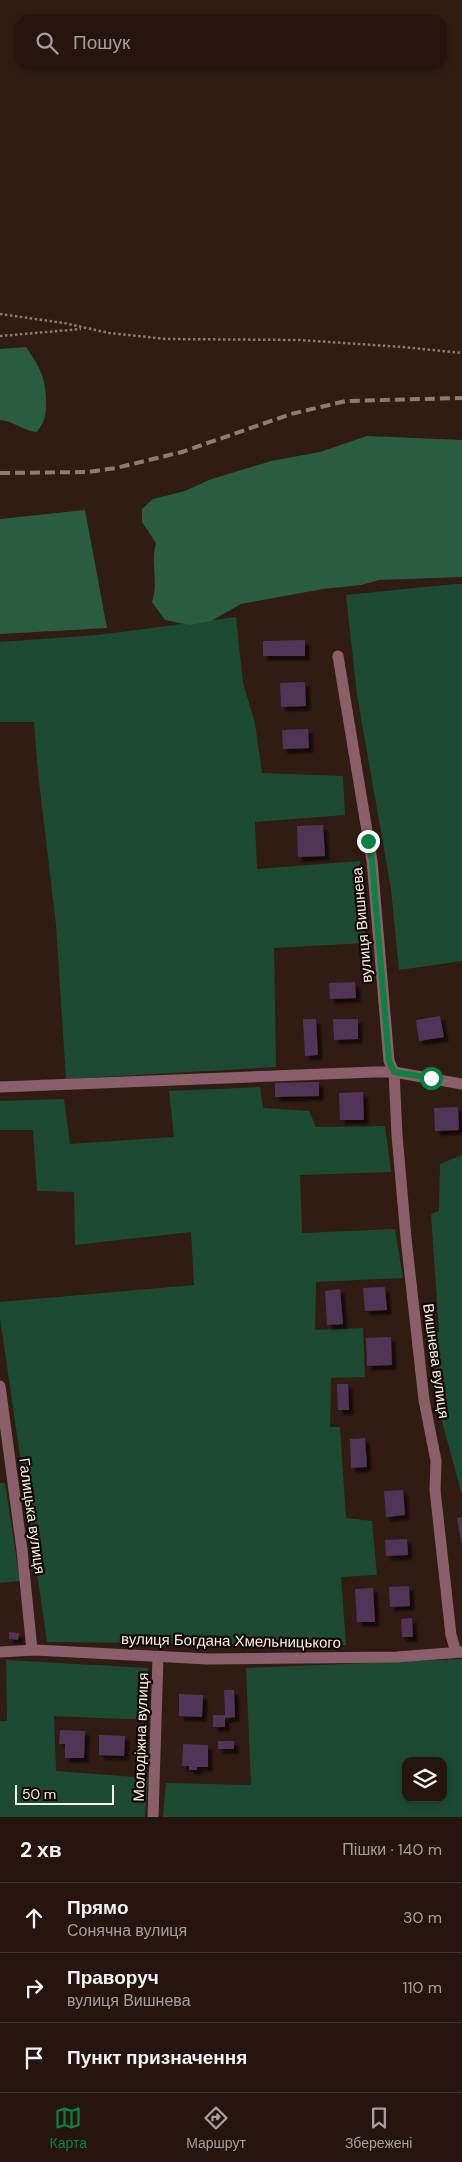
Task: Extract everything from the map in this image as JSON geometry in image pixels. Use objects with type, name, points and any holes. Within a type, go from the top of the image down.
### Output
[{"type":"street","name":"вулиця Вишнева","points":[[338,656],[372,861],[389,1061],[394,1072]]},
{"type":"street","points":[[0,1087],[394,1072],[462,1084]]},
{"type":"street","name":"Вишнева вулиця","points":[[394,1072],[397,1135],[407,1247],[424,1400],[436,1461],[436,1499],[451,1635],[459,1652]]},
{"type":"street","name":"Галицька вулиця","points":[[0,1386],[23,1559],[32,1650]]},
{"type":"street","name":"вулиця Богдана Хмельницького","points":[[0,1652],[32,1650],[208,1659],[397,1657],[459,1652]]},
{"type":"street","name":"Молодіжна вулиця","points":[[153,1817],[158,1657]]},
{"type":"path","points":[[0,314],[64,323],[109,333],[166,339],[299,340],[462,353]]},
{"type":"path","points":[[0,336],[84,328]]},
{"type":"green space","points":[[26,347],[38,367],[45,386],[45,414],[37,432],[0,420],[0,349]]},
{"type":"green space","points":[[367,436],[462,440],[462,577],[379,580],[361,585],[323,589],[241,604],[211,621],[190,625],[165,620],[152,602],[155,587],[154,550],[156,543],[142,522],[142,509],[153,499],[185,491],[209,480],[271,461],[320,452]]},
{"type":"green space","points":[[85,510],[107,628],[0,634],[0,519]]},
{"type":"green space","points":[[462,584],[462,961],[399,970],[391,889],[357,695],[346,595]]},
{"type":"green space","points":[[236,617],[243,683],[255,723],[262,773],[343,776],[345,815],[255,822],[257,869],[360,861],[366,943],[274,948],[276,1067],[66,1079],[56,925],[38,773],[34,722],[0,722],[0,642],[98,635]]},
{"type":"green space","points":[[260,1087],[263,1108],[309,1111],[316,1127],[385,1126],[391,1172],[300,1175],[302,1233],[395,1229],[403,1278],[316,1282],[315,1330],[363,1328],[365,1377],[331,1378],[330,1427],[340,1427],[346,1518],[372,1521],[377,1575],[341,1577],[346,1645],[47,1642],[0,1318],[0,1302],[194,1285],[191,1232],[75,1245],[74,1192],[37,1191],[33,1130],[0,1130],[0,1101],[64,1099],[70,1144],[174,1137],[169,1091]]},
{"type":"green space","points":[[462,1155],[462,1495],[441,1418],[430,1333],[439,1332],[431,1214],[439,1211],[440,1164]]},
{"type":"green space","points":[[0,1483],[5,1483],[20,1581],[0,1583]]},
{"type":"green space","points":[[462,1659],[462,1817],[163,1817],[166,1783],[251,1785],[246,1668]]},
{"type":"green space","points":[[6,1660],[148,1668],[148,1720],[54,1716],[56,1771],[148,1778],[145,1817],[0,1817],[0,1721],[7,1721]]},
{"type":"building","points":[[305,640],[305,656],[263,656],[263,641]]},
{"type":"building","points":[[305,682],[306,706],[281,707],[280,683]]},
{"type":"building","points":[[308,729],[309,748],[283,749],[282,730]]},
{"type":"building","points":[[323,825],[325,856],[298,857],[297,826]]},
{"type":"building","points":[[355,982],[356,998],[330,999],[329,983]]},
{"type":"building","points":[[440,1016],[444,1037],[419,1041],[416,1020]]},
{"type":"building","points":[[303,1019],[316,1019],[318,1055],[305,1056]]},
{"type":"building","points":[[333,1019],[358,1019],[358,1039],[334,1040]]},
{"type":"building","points":[[319,1082],[319,1096],[275,1097],[275,1083]]},
{"type":"building","points":[[363,1092],[364,1120],[340,1120],[339,1093]]},
{"type":"building","points":[[458,1107],[459,1130],[435,1131],[434,1108]]},
{"type":"building","points":[[385,1287],[387,1310],[365,1311],[363,1288]]},
{"type":"building","points":[[340,1289],[343,1324],[327,1325],[325,1291]]},
{"type":"building","points":[[391,1337],[392,1365],[367,1366],[366,1338]]},
{"type":"building","points":[[337,1384],[348,1384],[349,1410],[338,1410]]},
{"type":"building","points":[[365,1438],[367,1467],[351,1468],[350,1439]]},
{"type":"building","points":[[403,1490],[405,1515],[386,1517],[384,1491]]},
{"type":"building","points":[[462,1517],[462,1542],[461,1542],[457,1518]]},
{"type":"building","points":[[407,1539],[408,1555],[386,1556],[385,1540]]},
{"type":"building","points":[[409,1586],[410,1606],[390,1607],[389,1587]]},
{"type":"building","points":[[373,1588],[375,1622],[357,1622],[355,1589]]},
{"type":"building","points":[[412,1618],[413,1637],[402,1637],[401,1619]]},
{"type":"building","points":[[9,1632],[19,1633],[18,1640],[9,1639]]},
{"type":"building","points":[[224,1690],[234,1690],[235,1717],[225,1718],[225,1727],[213,1727],[213,1715],[225,1715]]},
{"type":"building","points":[[179,1694],[203,1695],[202,1717],[179,1716]]},
{"type":"building","points":[[60,1730],[85,1731],[84,1758],[65,1758],[65,1744],[59,1744]]},
{"type":"building","points":[[99,1735],[125,1736],[124,1756],[99,1755]]},
{"type":"building","points":[[218,1741],[234,1741],[234,1749],[218,1749]]},
{"type":"building","points":[[183,1744],[208,1745],[208,1767],[197,1767],[197,1770],[189,1770],[189,1766],[182,1766]]},
{"type":"railway","points":[[0,473],[88,472],[116,468],[182,452],[291,414],[346,401],[462,398]]},
{"type":"route","points":[[368,841],[372,861],[389,1061],[394,1072],[431,1078]]}]
